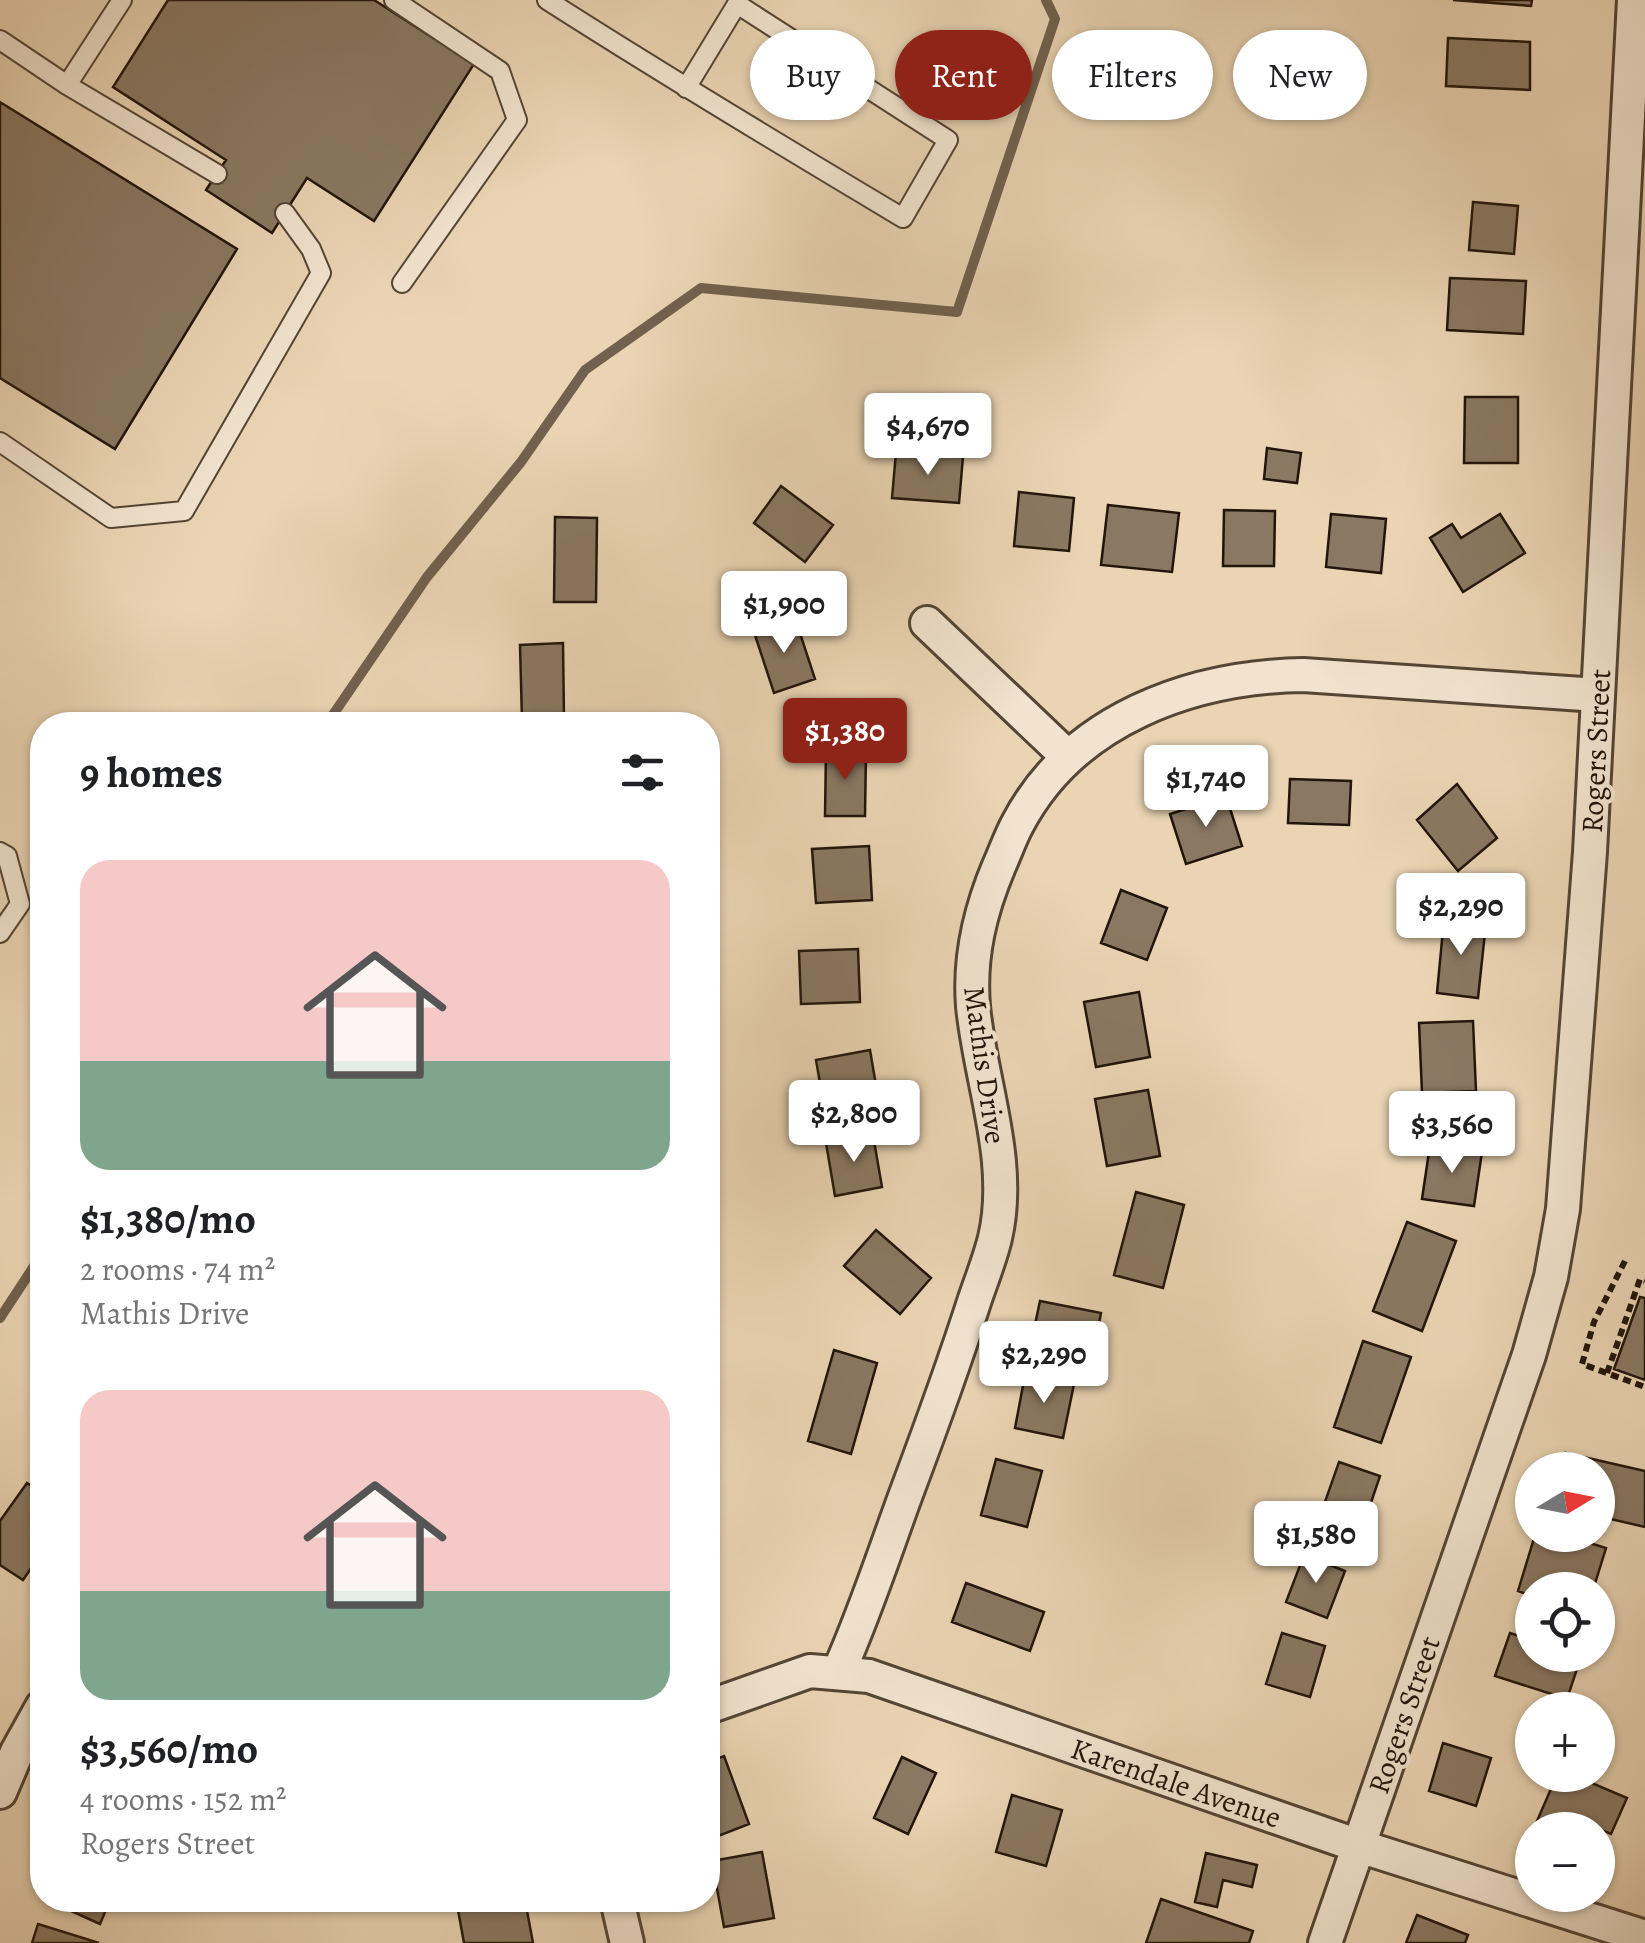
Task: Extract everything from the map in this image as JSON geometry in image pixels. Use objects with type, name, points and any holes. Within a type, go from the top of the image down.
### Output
[{"type":"street","name":"Rogers Street","points":[[1325,1943],[1524,1369],[1550,1277],[1563,1209],[1634,220],[1634,0]]},
{"type":"street","points":[[927,623],[1068,757]]},
{"type":"street","name":"Mathis Drive","points":[[839,1671],[941,1406],[996,1236],[1000,1189],[996,1140],[973,1006],[976,936],[984,901],[1017,824],[1047,779],[1068,757],[1119,720],[1181,693],[1272,675],[1598,696]]},
{"type":"street","name":"Karendale Avenue","points":[[720,1703],[810,1670],[869,1676],[1359,1846],[1645,1938]]},
{"type":"street","points":[[0,1792],[30,1729]]},
{"type":"street","points":[[620,1912],[627,1943]]},
{"type":"lane","points":[[67,86],[122,0]]},
{"type":"lane","points":[[394,0],[500,72],[517,120],[402,283]]},
{"type":"lane","points":[[547,0],[686,88],[903,218],[948,140],[737,4],[686,88]]},
{"type":"lane","points":[[0,40],[67,86],[217,174]]},
{"type":"lane","points":[[0,442],[111,518],[184,511],[320,273],[285,212]]},
{"type":"lane","points":[[0,852],[7,856],[20,904],[0,934]]},
{"type":"path","points":[[1625,1261],[1594,1322],[1582,1364],[1645,1387]]},
{"type":"path","points":[[1607,1373],[1640,1279],[1645,1281]]},
{"type":"building","points":[[168,0],[374,0],[474,64],[374,221],[307,178],[272,233],[206,190],[226,160],[113,87]]},
{"type":"building","points":[[1453,0],[1532,0],[1531,6]]},
{"type":"building","points":[[1448,38],[1530,42],[1530,90],[1446,86]]},
{"type":"building","points":[[0,102],[237,249],[115,449],[0,378]]},
{"type":"building","points":[[1473,202],[1518,206],[1514,254],[1469,250]]},
{"type":"building","points":[[1450,278],[1526,281],[1523,334],[1447,330]]},
{"type":"building","points":[[1465,397],[1518,397],[1518,463],[1464,463]]},
{"type":"building","points":[[1267,448],[1301,453],[1297,483],[1264,479]]},
{"type":"building","points":[[896,452],[963,457],[959,503],[892,498]]},
{"type":"building","points":[[781,486],[833,525],[805,562],[754,523]]},
{"type":"building","points":[[1019,492],[1074,498],[1069,551],[1014,546]]},
{"type":"building","points":[[1108,505],[1179,513],[1172,572],[1101,565]]},
{"type":"building","points":[[1224,510],[1275,511],[1274,566],[1223,566]]},
{"type":"building","points":[[1331,514],[1386,519],[1381,573],[1326,567]]},
{"type":"building","points":[[1500,514],[1525,553],[1463,592],[1430,538],[1452,524],[1461,538]]},
{"type":"building","points":[[555,517],[597,518],[596,602],[554,602]]},
{"type":"building","points":[[795,618],[815,679],[774,693],[754,632]]},
{"type":"building","points":[[563,643],[564,712],[522,712],[520,645]]},
{"type":"building","points":[[826,750],[866,751],[865,816],[825,816]]},
{"type":"building","points":[[1290,779],[1351,781],[1349,825],[1288,823]]},
{"type":"building","points":[[1457,784],[1497,838],[1458,871],[1417,820]]},
{"type":"building","points":[[1226,796],[1242,846],[1186,864],[1170,814]]},
{"type":"building","points":[[869,846],[872,900],[816,903],[812,849]]},
{"type":"building","points":[[1121,890],[1167,908],[1147,960],[1101,943]]},
{"type":"building","points":[[1444,919],[1486,923],[1478,998],[1437,993]]},
{"type":"building","points":[[858,949],[860,1002],[801,1004],[799,951]]},
{"type":"building","points":[[1139,992],[1150,1057],[1096,1067],[1084,1002]]},
{"type":"building","points":[[1473,1021],[1476,1091],[1422,1093],[1419,1023]]},
{"type":"building","points":[[870,1050],[879,1103],[825,1112],[816,1060]]},
{"type":"building","points":[[1148,1090],[1160,1156],[1107,1166],[1095,1099]]},
{"type":"building","points":[[873,1135],[882,1187],[835,1196],[826,1143]]},
{"type":"building","points":[[1430,1145],[1482,1152],[1474,1206],[1422,1199]]},
{"type":"building","points":[[1136,1192],[1184,1205],[1163,1288],[1114,1275]]},
{"type":"building","points":[[1407,1222],[1456,1241],[1422,1331],[1373,1311]]},
{"type":"building","points":[[876,1230],[931,1278],[900,1314],[844,1266]]},
{"type":"building","points":[[1640,1297],[1645,1298],[1645,1380],[1614,1369]]},
{"type":"building","points":[[1040,1301],[1101,1313],[1092,1361],[1030,1348]]},
{"type":"building","points":[[1363,1341],[1411,1357],[1381,1443],[1334,1427]]},
{"type":"building","points":[[834,1350],[877,1363],[851,1454],[808,1441]]},
{"type":"building","points":[[1025,1375],[1074,1384],[1063,1438],[1015,1428]]},
{"type":"building","points":[[996,1459],[1042,1471],[1027,1527],[981,1515]]},
{"type":"building","points":[[1339,1462],[1380,1476],[1356,1547],[1314,1533]]},
{"type":"building","points":[[1615,1464],[1645,1471],[1645,1527],[1615,1520]]},
{"type":"building","points":[[27,1483],[30,1485],[30,1570],[23,1580],[0,1565],[0,1521]]},
{"type":"building","points":[[1530,1552],[1605,1552],[1599,1572],[1524,1572]]},
{"type":"building","points":[[1304,1555],[1345,1571],[1327,1618],[1286,1602]]},
{"type":"building","points":[[966,1583],[1044,1612],[1030,1651],[952,1622]]},
{"type":"building","points":[[1282,1633],[1325,1646],[1310,1697],[1266,1684]]},
{"type":"building","points":[[1510,1633],[1515,1635],[1515,1672],[1576,1672],[1569,1692],[1545,1692],[1495,1676]]},
{"type":"building","points":[[1443,1743],[1491,1758],[1476,1806],[1429,1791]]},
{"type":"building","points":[[724,1756],[749,1824],[720,1835],[720,1758]]},
{"type":"building","points":[[902,1757],[936,1773],[908,1834],[874,1818]]},
{"type":"building","points":[[1550,1792],[1613,1792],[1627,1798],[1615,1825],[1615,1812],[1541,1812]]},
{"type":"building","points":[[1012,1795],[1062,1810],[1046,1866],[996,1852]]},
{"type":"building","points":[[762,1852],[774,1918],[724,1927],[720,1860]]},
{"type":"building","points":[[1206,1853],[1257,1865],[1252,1887],[1223,1880],[1217,1907],[1195,1902]]},
{"type":"building","points":[[1161,1899],[1253,1931],[1249,1943],[1146,1943]]},
{"type":"building","points":[[74,1912],[105,1912],[100,1924]]},
{"type":"building","points":[[458,1912],[527,1912],[533,1943],[464,1943]]},
{"type":"building","points":[[1417,1915],[1468,1935],[1465,1943],[1406,1943]]},
{"type":"building","points":[[38,1924],[99,1943],[32,1943]]},
{"type":"waterway","points":[[335,712],[427,577],[521,462],[585,370],[701,288],[957,312],[1055,19],[1046,0]]},
{"type":"waterway","points":[[0,1318],[30,1272]]}]
